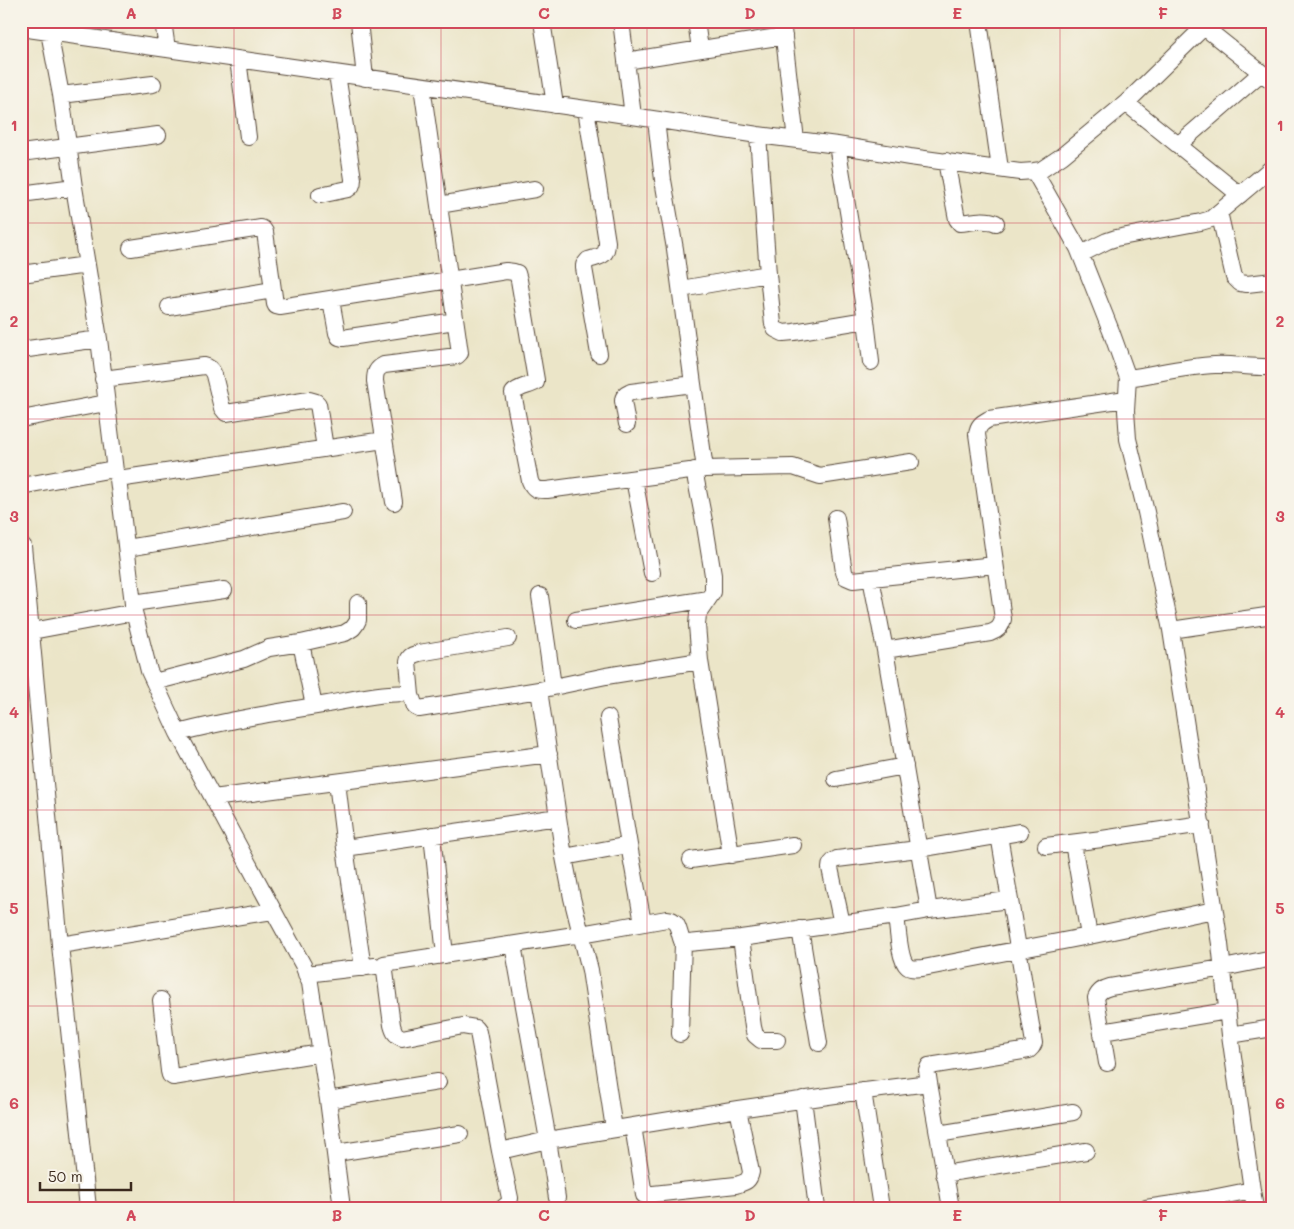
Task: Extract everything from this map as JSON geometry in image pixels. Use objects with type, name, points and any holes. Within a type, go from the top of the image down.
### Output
[{"type":"street","points":[[163,21],[167,49]]},
{"type":"street","points":[[360,21],[365,78]]},
{"type":"street","points":[[542,21],[554,105]]},
{"type":"street","points":[[621,21],[633,116]]},
{"type":"street","points":[[696,21],[700,49]]},
{"type":"street","points":[[979,21],[1000,169]]},
{"type":"street","points":[[21,28],[1020,172],[1041,170],[1062,156],[1126,103],[1207,24],[1267,77],[1178,145]]},
{"type":"street","points":[[626,61],[700,49],[783,28],[796,140]]},
{"type":"street","points":[[49,32],[88,265],[127,548],[133,607],[144,653],[154,682],[178,733],[306,974],[312,991],[336,1153],[342,1208]]},
{"type":"street","points":[[238,59],[248,138]]},
{"type":"street","points":[[320,195],[348,189],[353,184],[337,74]]},
{"type":"street","points":[[61,95],[153,84]]},
{"type":"street","points":[[394,502],[375,372],[384,365],[457,356],[460,350],[422,86]]},
{"type":"street","points":[[1126,103],[1240,195]]},
{"type":"street","points":[[586,109],[607,242],[606,253],[588,260],[584,265],[599,354]]},
{"type":"street","points":[[656,120],[693,384],[700,469],[713,575],[712,592],[698,614],[697,626],[700,661],[730,855]]},
{"type":"street","points":[[21,153],[158,135]]},
{"type":"street","points":[[758,135],[774,329],[783,333],[807,331],[866,320]]},
{"type":"street","points":[[837,145],[866,320],[871,362]]},
{"type":"street","points":[[946,161],[957,219],[960,223],[986,220],[996,223]]},
{"type":"street","points":[[1081,254],[1116,238],[1211,219],[1273,167]]},
{"type":"street","points":[[1034,171],[1081,254],[1128,378],[1126,399],[1128,439],[1146,512],[1171,630],[1223,968],[1230,1035],[1255,1208]]},
{"type":"street","points":[[21,194],[74,187]]},
{"type":"street","points":[[439,205],[535,189]]},
{"type":"street","points":[[1219,212],[1234,277],[1240,283],[1247,284],[1273,281]]},
{"type":"street","points":[[131,248],[261,228],[265,232],[275,304],[278,307],[506,272],[517,273],[536,382],[513,393],[528,472],[534,489],[547,490],[700,469],[793,467],[815,476],[820,476],[911,462]]},
{"type":"street","points":[[21,274],[88,265]]},
{"type":"street","points":[[681,289],[768,274]]},
{"type":"street","points":[[169,306],[273,290]]},
{"type":"street","points":[[331,300],[337,333],[339,337],[343,338],[455,321]]},
{"type":"street","points":[[21,350],[98,339]]},
{"type":"street","points":[[1128,378],[1212,365],[1228,364],[1273,368]]},
{"type":"street","points":[[103,379],[208,367],[212,370],[222,408],[226,413],[309,400],[316,402],[318,404],[325,448]]},
{"type":"street","points":[[627,424],[623,401],[625,395],[631,392],[693,384]]},
{"type":"street","points":[[885,650],[990,633],[1001,626],[1003,619],[977,434],[978,427],[990,419],[1126,399]]},
{"type":"street","points":[[21,419],[106,403]]},
{"type":"street","points":[[21,486],[108,470],[116,475],[384,440]]},
{"type":"street","points":[[634,479],[652,573]]},
{"type":"street","points":[[127,548],[343,512]]},
{"type":"street","points":[[836,518],[844,572],[846,577],[852,580],[996,565]]},
{"type":"street","points":[[23,546],[60,945],[88,1208]]},
{"type":"street","points":[[871,578],[929,910]]},
{"type":"street","points":[[32,631],[133,607],[224,590]]},
{"type":"street","points":[[540,596],[549,754],[564,857],[590,970],[614,1129]]},
{"type":"street","points":[[576,620],[708,599]]},
{"type":"street","points":[[154,682],[244,659],[270,648],[345,633],[353,628],[358,620],[358,603]]},
{"type":"street","points":[[1171,630],[1273,615]]},
{"type":"street","points":[[508,638],[411,656],[408,662],[411,695],[416,707],[419,709],[700,661]]},
{"type":"street","points":[[301,643],[314,706]]},
{"type":"street","points":[[178,733],[360,698],[399,693],[411,695]]},
{"type":"street","points":[[608,718],[643,923]]},
{"type":"street","points":[[213,798],[549,754]]},
{"type":"street","points":[[836,779],[904,766]]},
{"type":"street","points":[[336,782],[363,968]]},
{"type":"street","points":[[345,848],[558,817]]},
{"type":"street","points":[[1046,846],[1202,824]]},
{"type":"street","points":[[842,924],[830,868],[833,861],[1020,832]]},
{"type":"street","points":[[951,1208],[929,1083],[927,1070],[929,1066],[1029,1050],[1034,1043],[999,835]]},
{"type":"street","points":[[432,836],[445,955]]},
{"type":"street","points":[[1073,843],[1089,936]]},
{"type":"street","points":[[564,857],[629,845]]},
{"type":"street","points":[[691,860],[793,845]]},
{"type":"street","points":[[306,974],[363,968],[514,945],[667,918],[673,919],[676,922],[680,938],[684,942],[694,943],[1009,900]]},
{"type":"street","points":[[896,916],[902,956],[907,966],[912,969],[1017,951],[1214,910]]},
{"type":"street","points":[[60,945],[273,911]]},
{"type":"street","points":[[800,929],[819,1043]]},
{"type":"street","points":[[741,938],[756,1034],[761,1040],[777,1040]]},
{"type":"street","points":[[680,1034],[684,942]]},
{"type":"street","points":[[514,945],[548,1140],[556,1198]]},
{"type":"street","points":[[1107,1063],[1096,998],[1102,990],[1110,986],[1273,958]]},
{"type":"street","points":[[384,964],[392,1025],[397,1036],[402,1038],[463,1026],[475,1028],[478,1032],[510,1198],[509,1203],[503,1208]]},
{"type":"street","points":[[160,1000],[169,1071],[173,1077],[321,1053]]},
{"type":"street","points":[[1102,1032],[1227,1011]]},
{"type":"street","points":[[1230,1035],[1273,1028]]},
{"type":"street","points":[[328,1100],[438,1082]]},
{"type":"street","points":[[500,1151],[548,1140],[738,1109],[929,1083]]},
{"type":"street","points":[[863,1091],[881,1208]]},
{"type":"street","points":[[803,1099],[817,1208]]},
{"type":"street","points":[[633,1126],[645,1201],[746,1182],[750,1178],[751,1172],[738,1109]]},
{"type":"street","points":[[938,1134],[1073,1112]]},
{"type":"street","points":[[336,1153],[460,1134]]},
{"type":"street","points":[[944,1174],[1086,1151]]},
{"type":"street","points":[[1146,1208],[1252,1190]]}]
